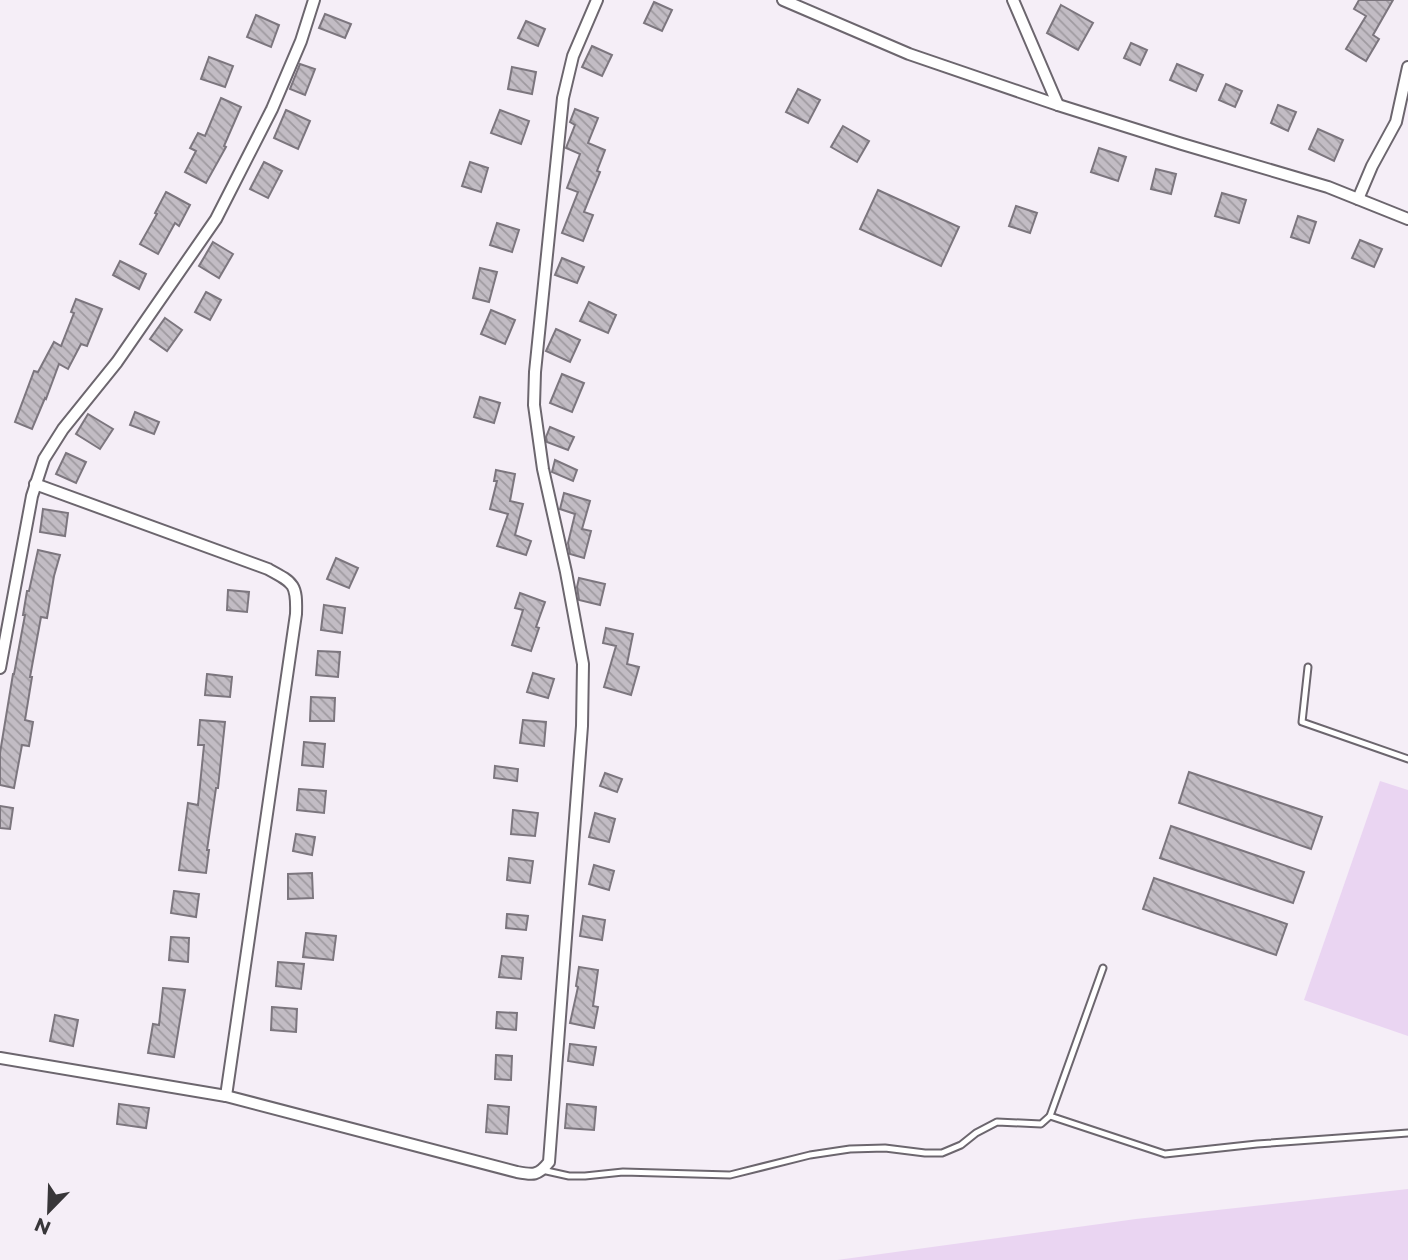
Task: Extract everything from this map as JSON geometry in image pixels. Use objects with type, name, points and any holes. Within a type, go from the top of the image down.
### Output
[{"type":"street","points":[[0,668],[35,484],[44,459],[63,429],[117,362],[215,219],[272,109],[301,41],[314,0]]},
{"type":"street","points":[[0,1058],[226,1096],[517,1172],[533,1174],[542,1170],[549,1162],[582,726],[583,664],[543,470],[534,405],[563,98],[573,56],[597,0]]},
{"type":"street","points":[[783,0],[909,54],[1058,106],[1328,187],[1408,219]]},
{"type":"street","points":[[1013,0],[1058,106]]},
{"type":"street","points":[[1357,199],[1396,122],[1408,67]]},
{"type":"street","points":[[35,484],[268,569],[293,584],[296,614],[226,1096]]},
{"type":"lane","points":[[1308,667],[1302,722],[1408,759]]},
{"type":"lane","points":[[542,1170],[569,1176],[623,1172],[730,1175],[810,1154],[850,1149],[885,1148],[942,1153],[961,1145],[997,1122],[1041,1124],[1050,1116],[1103,968]]},
{"type":"lane","points":[[1050,1116],[1165,1154],[1408,1133]]},
{"type":"shaded area","points":[[1380,781],[1408,790],[1408,1036],[1304,1000]]},
{"type":"shaded area","points":[[1408,1189],[1408,1260],[837,1260],[1136,1219]]},
{"type":"building","points":[[1359,0],[1393,0],[1373,35],[1379,39],[1366,61],[1346,49],[1366,16],[1354,9]]},
{"type":"building","points":[[654,2],[672,10],[662,31],[644,23]]},
{"type":"building","points":[[1061,5],[1093,23],[1078,50],[1047,33]]},
{"type":"building","points":[[325,14],[351,24],[345,38],[319,28]]},
{"type":"building","points":[[256,15],[279,25],[271,47],[247,37]]},
{"type":"building","points":[[526,21],[545,29],[538,46],[518,38]]},
{"type":"building","points":[[1131,43],[1147,50],[1140,65],[1124,58]]},
{"type":"building","points":[[592,46],[612,55],[602,76],[582,67]]},
{"type":"building","points":[[209,57],[233,66],[225,87],[201,79]]},
{"type":"building","points":[[300,64],[315,69],[305,95],[290,89]]},
{"type":"building","points":[[1177,64],[1203,75],[1196,91],[1170,80]]},
{"type":"building","points":[[512,67],[536,72],[532,94],[508,89]]},
{"type":"building","points":[[1226,84],[1242,91],[1235,107],[1219,100]]},
{"type":"building","points":[[798,89],[820,100],[808,123],[786,112]]},
{"type":"building","points":[[221,98],[241,107],[224,146],[226,147],[206,183],[185,172],[196,151],[190,148],[198,133],[205,136]]},
{"type":"building","points":[[1278,105],[1296,112],[1288,131],[1271,123]]},
{"type":"building","points":[[575,109],[598,118],[588,143],[605,150],[597,171],[600,172],[584,212],[593,215],[583,241],[562,233],[578,192],[567,188],[580,154],[566,148],[575,125],[570,122]]},
{"type":"building","points":[[286,110],[310,121],[298,149],[274,138]]},
{"type":"building","points":[[500,110],[529,121],[521,144],[491,133]]},
{"type":"building","points":[[843,126],[869,141],[857,162],[831,147]]},
{"type":"building","points":[[1318,129],[1343,140],[1334,161],[1309,149]]},
{"type":"building","points":[[1099,148],[1126,157],[1118,181],[1091,172]]},
{"type":"building","points":[[264,162],[282,171],[268,198],[250,189]]},
{"type":"building","points":[[470,162],[488,168],[481,192],[462,186]]},
{"type":"building","points":[[1156,169],[1176,174],[1171,194],[1151,189]]},
{"type":"building","points":[[878,190],[959,227],[941,266],[860,229]]},
{"type":"building","points":[[166,192],[190,205],[179,226],[175,223],[158,254],[140,244]]},
{"type":"building","points":[[1222,193],[1246,200],[1239,223],[1215,216]]},
{"type":"building","points":[[1016,206],[1037,213],[1030,233],[1009,226]]},
{"type":"building","points":[[1298,216],[1316,222],[1309,243],[1291,237]]},
{"type":"building","points":[[497,223],[519,230],[512,252],[490,245]]},
{"type":"building","points":[[1360,240],[1382,249],[1374,267],[1352,258]]},
{"type":"building","points":[[213,242],[233,254],[219,278],[199,266]]},
{"type":"building","points":[[562,258],[584,267],[577,283],[555,275]]},
{"type":"building","points":[[120,261],[146,274],[139,289],[113,275]]},
{"type":"building","points":[[480,268],[497,272],[489,302],[473,298]]},
{"type":"building","points":[[206,292],[221,300],[210,320],[195,312]]},
{"type":"building","points":[[76,299],[102,309],[87,346],[81,344],[68,369],[59,364],[32,429],[15,422],[34,371],[38,372],[54,342],[61,346],[74,313],[71,312]]},
{"type":"building","points":[[589,302],[616,315],[608,333],[580,321]]},
{"type":"building","points":[[491,310],[515,320],[505,344],[481,334]]},
{"type":"building","points":[[165,318],[182,330],[167,351],[150,339]]},
{"type":"building","points":[[556,329],[580,340],[570,362],[546,351]]},
{"type":"building","points":[[562,374],[584,383],[572,412],[550,403]]},
{"type":"building","points":[[480,397],[500,403],[494,423],[474,417]]},
{"type":"building","points":[[135,412],[159,422],[154,434],[130,425]]},
{"type":"building","points":[[88,414],[113,429],[100,449],[76,434]]},
{"type":"building","points":[[550,427],[574,437],[568,450],[547,442]]},
{"type":"building","points":[[66,453],[86,462],[76,483],[56,474]]},
{"type":"building","points":[[555,460],[577,470],[573,481],[552,472]]},
{"type":"building","points":[[496,470],[515,474],[510,501],[523,504],[515,535],[531,541],[526,555],[497,546],[508,514],[490,509],[497,481],[494,481]]},
{"type":"building","points":[[564,493],[590,501],[582,529],[591,531],[584,558],[570,554],[568,543],[575,514],[560,509]]},
{"type":"building","points":[[43,509],[68,513],[65,536],[40,532]]},
{"type":"building","points":[[38,550],[60,555],[47,618],[41,617],[25,720],[33,722],[29,746],[22,745],[14,788],[0,785],[0,753],[27,591]]},
{"type":"building","points":[[336,558],[358,568],[349,588],[327,579]]},
{"type":"building","points":[[579,578],[605,584],[600,605],[579,600]]},
{"type":"building","points":[[228,590],[249,592],[247,612],[227,610]]},
{"type":"building","points":[[520,593],[545,602],[531,651],[512,645],[523,610],[515,608]]},
{"type":"building","points":[[324,605],[345,608],[342,633],[321,630]]},
{"type":"building","points":[[606,628],[633,634],[627,664],[639,667],[631,695],[604,687],[616,646],[603,643]]},
{"type":"building","points":[[318,651],[340,652],[338,677],[316,675]]},
{"type":"building","points":[[533,673],[554,679],[548,698],[527,692]]},
{"type":"building","points":[[207,674],[232,677],[230,697],[205,695]]},
{"type":"building","points":[[311,697],[335,698],[334,721],[310,721]]},
{"type":"building","points":[[200,720],[225,722],[206,873],[179,870],[188,803],[198,805],[204,745],[198,745]]},
{"type":"building","points":[[523,720],[546,722],[544,746],[520,743]]},
{"type":"building","points":[[304,742],[325,744],[323,767],[302,765]]},
{"type":"building","points":[[495,766],[518,769],[517,781],[494,778]]},
{"type":"building","points":[[1189,772],[1322,817],[1311,849],[1179,803]]},
{"type":"building","points":[[605,773],[622,779],[617,792],[600,786]]},
{"type":"building","points":[[299,789],[326,791],[324,813],[297,810]]},
{"type":"building","points":[[0,806],[13,808],[10,829],[0,828]]},
{"type":"building","points":[[513,810],[538,813],[535,836],[511,834]]},
{"type":"building","points":[[595,813],[615,819],[609,842],[589,837]]},
{"type":"building","points":[[1171,826],[1304,872],[1293,903],[1160,858]]},
{"type":"building","points":[[296,834],[315,837],[312,855],[293,851]]},
{"type":"building","points":[[509,858],[533,861],[530,883],[507,880]]},
{"type":"building","points":[[594,865],[614,871],[609,890],[589,884]]},
{"type":"building","points":[[312,873],[313,898],[288,899],[288,874]]},
{"type":"building","points":[[1154,878],[1287,924],[1276,955],[1143,909]]},
{"type":"building","points":[[174,891],[199,894],[196,917],[171,913]]},
{"type":"building","points":[[507,914],[528,916],[526,930],[506,928]]},
{"type":"building","points":[[583,916],[605,920],[602,940],[580,936]]},
{"type":"building","points":[[306,933],[336,936],[333,960],[303,957]]},
{"type":"building","points":[[171,937],[189,938],[188,962],[169,960]]},
{"type":"building","points":[[502,956],[523,958],[521,979],[499,977]]},
{"type":"building","points":[[278,962],[304,964],[301,989],[276,986]]},
{"type":"building","points":[[579,967],[598,970],[593,1006],[598,1007],[594,1028],[570,1023],[578,987]]},
{"type":"building","points":[[163,988],[185,990],[174,1057],[148,1053],[153,1024],[159,1025]]},
{"type":"building","points":[[272,1007],[297,1009],[296,1032],[271,1030]]},
{"type":"building","points":[[497,1012],[517,1013],[516,1030],[496,1028]]},
{"type":"building","points":[[55,1015],[78,1020],[73,1046],[50,1041]]},
{"type":"building","points":[[570,1044],[596,1047],[593,1065],[568,1061]]},
{"type":"building","points":[[496,1055],[512,1056],[511,1080],[495,1079]]},
{"type":"building","points":[[119,1104],[149,1108],[146,1128],[117,1124]]},
{"type":"building","points":[[567,1104],[596,1107],[594,1130],[565,1128]]},
{"type":"building","points":[[488,1105],[509,1107],[507,1134],[486,1132]]}]
